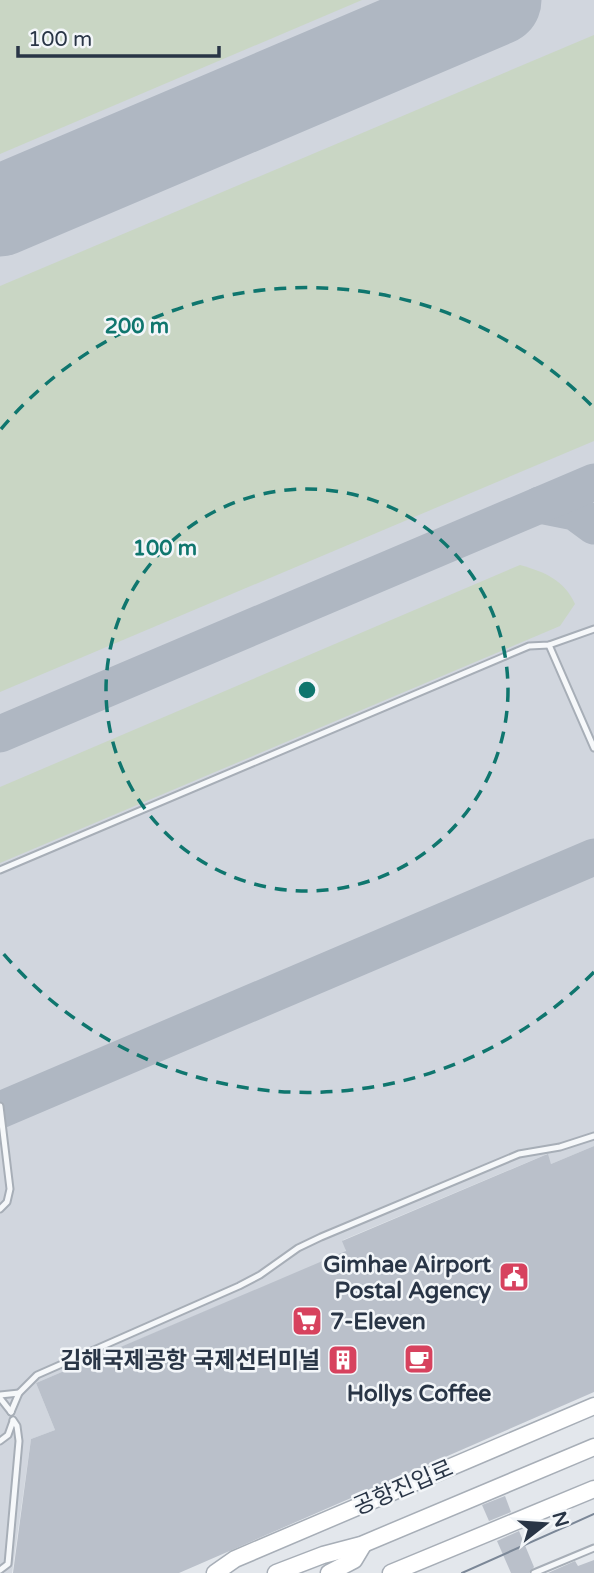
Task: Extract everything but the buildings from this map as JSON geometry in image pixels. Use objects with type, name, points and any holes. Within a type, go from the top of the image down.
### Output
[{"type":"main road","name":"공항진입로","points":[[215,1573],[235,1559],[594,1406]]},
{"type":"main road","points":[[276,1573],[323,1555],[363,1545],[594,1447]]},
{"type":"main road","points":[[391,1573],[594,1489]]},
{"type":"main road","points":[[329,1573],[354,1560],[363,1545]]},
{"type":"lane","points":[[0,870],[529,646],[549,645],[594,629]]},
{"type":"lane","points":[[549,645],[594,748]]},
{"type":"lane","points":[[0,1106],[10,1189],[7,1202],[0,1209]]},
{"type":"lane","points":[[11,1412],[19,1393],[37,1375],[239,1286],[260,1275],[298,1248],[321,1237],[519,1154],[560,1147],[594,1136]]},
{"type":"lane","points":[[0,1570],[8,1564],[19,1441],[17,1426],[0,1396],[19,1393]]},
{"type":"lane","points":[[0,1449],[1,1441],[13,1420]]},
{"type":"lane","points":[[534,1573],[594,1548]]},
{"type":"shaded area","points":[[0,0],[594,0],[594,1146],[551,1164],[547,1154],[343,1240],[346,1252],[36,1383],[55,1430],[31,1439],[12,1573],[0,1573]]},
{"type":"green space","points":[[0,0],[362,0],[0,154]]},
{"type":"green space","points":[[594,35],[594,441],[0,692],[0,286]]},
{"type":"green space","points":[[520,565],[553,578],[571,596],[575,604],[560,626],[0,863],[0,787]]},
{"type":"taxiway","points":[[0,734],[594,482]]},
{"type":"taxiway","points":[[540,505],[575,512],[594,526]]},
{"type":"taxiway","points":[[0,1110],[594,857]]},
{"type":"runway","points":[[0,211],[496,0]]},
{"type":"tram line","points":[[462,1573],[594,1514]]},
{"type":"place","name":"Gimhae Airport Postal Agency","points":[[514,1277]]},
{"type":"place","name":"7-Eleven","points":[[307,1321]]},
{"type":"place","name":"Hollys Coffee","points":[[419,1359]]},
{"type":"place","name":"김해국제공항 국제선터미널","points":[[343,1360]]}]
